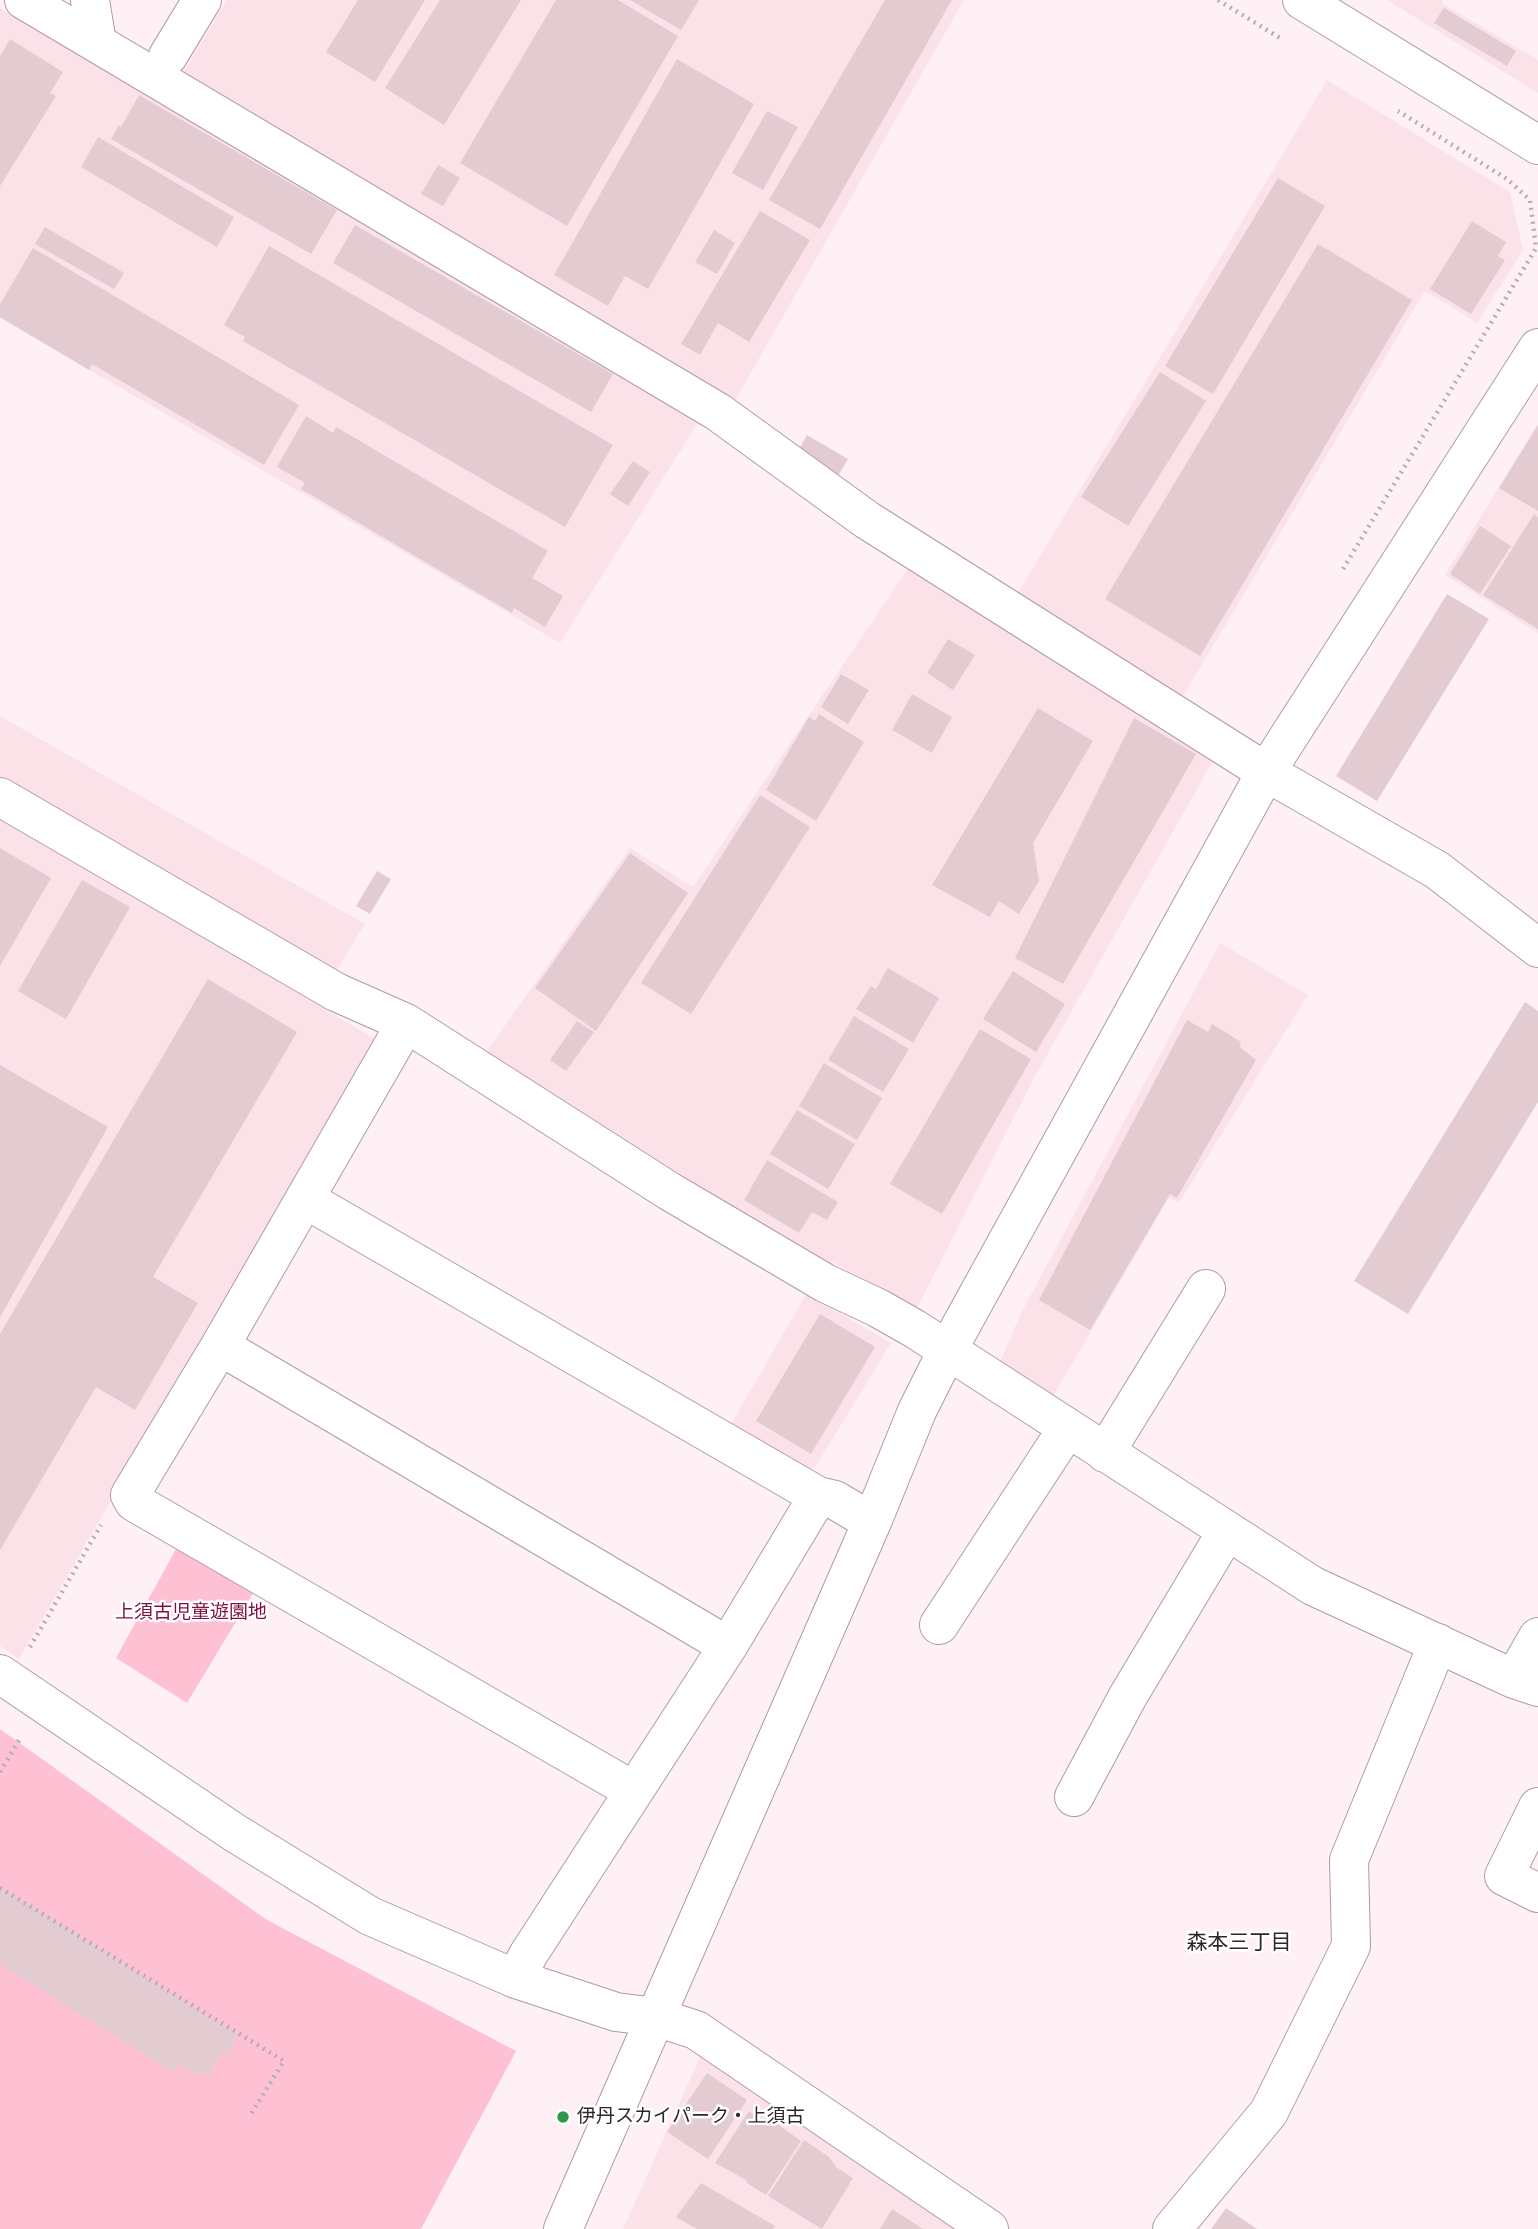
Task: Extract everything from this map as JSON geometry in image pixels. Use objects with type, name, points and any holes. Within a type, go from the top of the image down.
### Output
[{"type":"street","points":[[24,0],[718,412],[867,520],[1266,772],[1437,870],[1538,948]]},
{"type":"street","points":[[90,0],[97,43]]},
{"type":"street","points":[[168,56],[202,0]]},
{"type":"street","points":[[1301,0],[1538,145]]},
{"type":"street","points":[[563,2229],[872,1522],[917,1411],[947,1351],[1266,772],[1538,348]]},
{"type":"street","points":[[0,797],[337,992],[406,1023],[668,1191],[825,1283],[887,1313],[1314,1586],[1526,1683],[1538,1637]]},
{"type":"street","points":[[406,1023],[220,1346],[130,1495],[134,1502],[634,1791]]},
{"type":"street","points":[[304,1199],[818,1496],[835,1500],[872,1522]]},
{"type":"street","points":[[1105,1453],[1206,1289]]},
{"type":"street","points":[[220,1346],[728,1646]]},
{"type":"street","points":[[939,1625],[1067,1429]]},
{"type":"street","points":[[516,1979],[528,1955],[728,1646],[818,1496]]},
{"type":"street","points":[[1074,1797],[1128,1696],[1227,1531]]},
{"type":"street","points":[[1172,2229],[1269,2112],[1350,1946],[1349,1860],[1438,1643]]},
{"type":"street","points":[[5,1677],[235,1833],[370,1916],[516,1979],[616,2012],[656,2017],[696,2031],[989,2229]]},
{"type":"street","points":[[1538,1807],[1504,1876],[1538,1893]]},
{"type":"path","points":[[1218,0],[1287,43]]},
{"type":"path","points":[[1342,572],[1536,248],[1530,200],[1507,179],[1391,107]]},
{"type":"path","points":[[5,1677],[111,1507],[130,1495]]},
{"type":"path","points":[[0,1772],[27,1727]]},
{"type":"path","points":[[0,1888],[284,2061],[248,2117]]},
{"type":"shaded area","points":[[227,0],[964,0],[732,406],[182,75]]},
{"type":"shaded area","points":[[1387,0],[1443,0],[1442,3],[1538,60],[1538,93]]},
{"type":"shaded area","points":[[0,8],[77,54],[117,71],[699,421],[560,643],[0,318]]},
{"type":"shaded area","points":[[1327,80],[1510,192],[1523,250],[1477,323],[1425,291],[1180,701],[1015,598]]},
{"type":"shaded area","points":[[1538,423],[1538,633],[1445,575]]},
{"type":"shaded area","points":[[909,567],[1214,759],[1034,1078],[917,1308],[836,1264],[800,1250],[487,1051],[630,848],[693,887]]},
{"type":"shaded area","points":[[0,716],[365,924],[334,975],[0,778]]},
{"type":"shaded area","points":[[0,816],[378,1041],[19,1659],[0,1646]]},
{"type":"shaded area","points":[[1220,943],[1308,995],[1179,1203],[1169,1198],[1052,1398],[999,1364],[1021,1313]]},
{"type":"shaded area","points":[[806,1294],[891,1343],[816,1466],[793,1476],[725,1435]]},
{"type":"shaded area","points":[[700,2057],[966,2229],[623,2229]]},
{"type":"green space","name":"上須古児童遊園地","points":[[181,1540],[258,1585],[187,1703],[116,1658]]},
{"type":"green space","points":[[0,1729],[267,1920],[516,2051],[421,2229],[0,2229]]},
{"type":"building","points":[[358,0],[425,0],[375,82],[326,52]]},
{"type":"building","points":[[440,0],[521,0],[444,125],[385,88]]},
{"type":"building","points":[[556,0],[618,0],[678,36],[567,226],[460,163]]},
{"type":"building","points":[[630,0],[699,0],[681,30]]},
{"type":"building","points":[[885,0],[952,0],[820,229],[769,200]]},
{"type":"building","points":[[1444,8],[1516,51],[1507,66],[1434,23]]},
{"type":"building","points":[[10,39],[63,72],[50,93],[56,96],[0,186],[0,56]]},
{"type":"building","points":[[677,59],[754,104],[648,289],[625,276],[608,306],[554,275]]},
{"type":"building","points":[[139,95],[337,210],[311,254],[111,139]]},
{"type":"building","points":[[767,111],[798,127],[763,190],[732,173]]},
{"type":"building","points":[[98,137],[234,217],[217,247],[81,167]]},
{"type":"building","points":[[438,165],[460,178],[443,206],[421,194]]},
{"type":"building","points":[[1278,178],[1325,206],[1213,394],[1165,366]]},
{"type":"building","points":[[760,211],[810,240],[749,342],[718,323],[700,355],[681,344]]},
{"type":"building","points":[[1472,221],[1506,242],[1498,256],[1505,260],[1471,314],[1430,289]]},
{"type":"building","points":[[355,225],[613,374],[591,412],[333,263]]},
{"type":"building","points":[[45,227],[124,273],[114,289],[35,244]]},
{"type":"building","points":[[714,230],[735,243],[717,274],[695,262]]},
{"type":"building","points":[[1318,244],[1412,300],[1200,656],[1105,599]]},
{"type":"building","points":[[269,246],[613,445],[565,527],[243,341],[245,337],[224,325]]},
{"type":"building","points":[[33,248],[299,405],[264,465],[92,364],[89,370],[0,317],[0,304]]},
{"type":"building","points":[[1160,372],[1206,401],[1128,526],[1081,497]]},
{"type":"building","points":[[306,416],[333,433],[336,427],[548,551],[532,578],[563,596],[545,627],[514,608],[512,613],[301,489],[305,483],[277,467]]},
{"type":"building","points":[[1538,425],[1538,511],[1499,488]]},
{"type":"building","points":[[807,435],[848,459],[838,476],[797,452]]},
{"type":"building","points":[[633,461],[650,472],[628,506],[610,494]]},
{"type":"building","points":[[1534,514],[1538,517],[1538,629],[1483,595]]},
{"type":"building","points":[[1480,526],[1511,546],[1480,594],[1450,574]]},
{"type":"building","points":[[1447,594],[1489,619],[1377,801],[1336,776]]},
{"type":"building","points":[[948,639],[975,655],[953,690],[927,673]]},
{"type":"building","points":[[841,674],[869,690],[848,724],[821,707]]},
{"type":"building","points":[[912,694],[952,717],[932,753],[892,730]]},
{"type":"building","points":[[1038,708],[1093,741],[1033,843],[1039,881],[1019,914],[999,901],[990,917],[932,885]]},
{"type":"building","points":[[819,714],[864,742],[816,821],[766,790],[809,717],[815,721]]},
{"type":"building","points":[[1134,718],[1196,754],[1063,984],[1015,958]]},
{"type":"building","points":[[760,795],[810,827],[691,1014],[641,983]]},
{"type":"building","points":[[0,848],[51,878],[0,966]]},
{"type":"building","points":[[630,853],[688,893],[596,1031],[535,988]]},
{"type":"building","points":[[377,871],[391,879],[370,914],[356,906]]},
{"type":"building","points":[[82,880],[130,907],[66,1019],[18,991]]},
{"type":"building","points":[[888,968],[939,998],[913,1043],[856,1009],[871,986],[876,989]]},
{"type":"building","points":[[1013,971],[1065,1004],[1036,1052],[983,1019]]},
{"type":"building","points":[[208,979],[297,1032],[153,1277],[198,1303],[135,1410],[96,1387],[0,1550],[0,1334]]},
{"type":"building","points":[[1525,1002],[1538,1011],[1538,1102],[1408,1314],[1354,1281]]},
{"type":"building","points":[[854,1016],[909,1049],[883,1092],[828,1060]]},
{"type":"building","points":[[1187,1020],[1208,1032],[1212,1024],[1241,1042],[1240,1047],[1256,1060],[1177,1198],[1170,1194],[1090,1330],[1039,1300]]},
{"type":"building","points":[[577,1021],[594,1032],[566,1071],[550,1060]]},
{"type":"building","points":[[980,1029],[1031,1059],[942,1214],[890,1184]]},
{"type":"building","points":[[824,1063],[882,1098],[857,1140],[799,1106]]},
{"type":"building","points":[[0,1065],[108,1127],[0,1317]]},
{"type":"building","points":[[797,1110],[855,1144],[828,1189],[770,1154]]},
{"type":"building","points":[[767,1160],[838,1202],[827,1220],[812,1212],[799,1233],[744,1200]]},
{"type":"building","points":[[820,1314],[875,1347],[811,1454],[756,1421]]},
{"type":"building","points":[[0,1887],[238,2035],[227,2055],[223,2052],[208,2075],[201,2071],[197,2075],[178,2064],[173,2072],[0,1964]]},
{"type":"building","points":[[707,2073],[747,2100],[708,2159],[667,2132]]},
{"type":"building","points":[[749,2111],[772,2126],[776,2123],[801,2141],[766,2195],[715,2163]]},
{"type":"building","points":[[804,2140],[853,2178],[822,2229],[768,2196]]},
{"type":"building","points":[[701,2183],[775,2226],[773,2229],[697,2229],[676,2217]]},
{"type":"building","points":[[1226,2208],[1257,2229],[1211,2229]]},
{"type":"building","points":[[892,2209],[923,2229],[880,2229]]},
{"type":"place","name":"伊丹スカイパーク・上須古","points":[[563,2117]]},
{"type":"district","name":"森本三丁目","points":[[1239,1944]]}]
